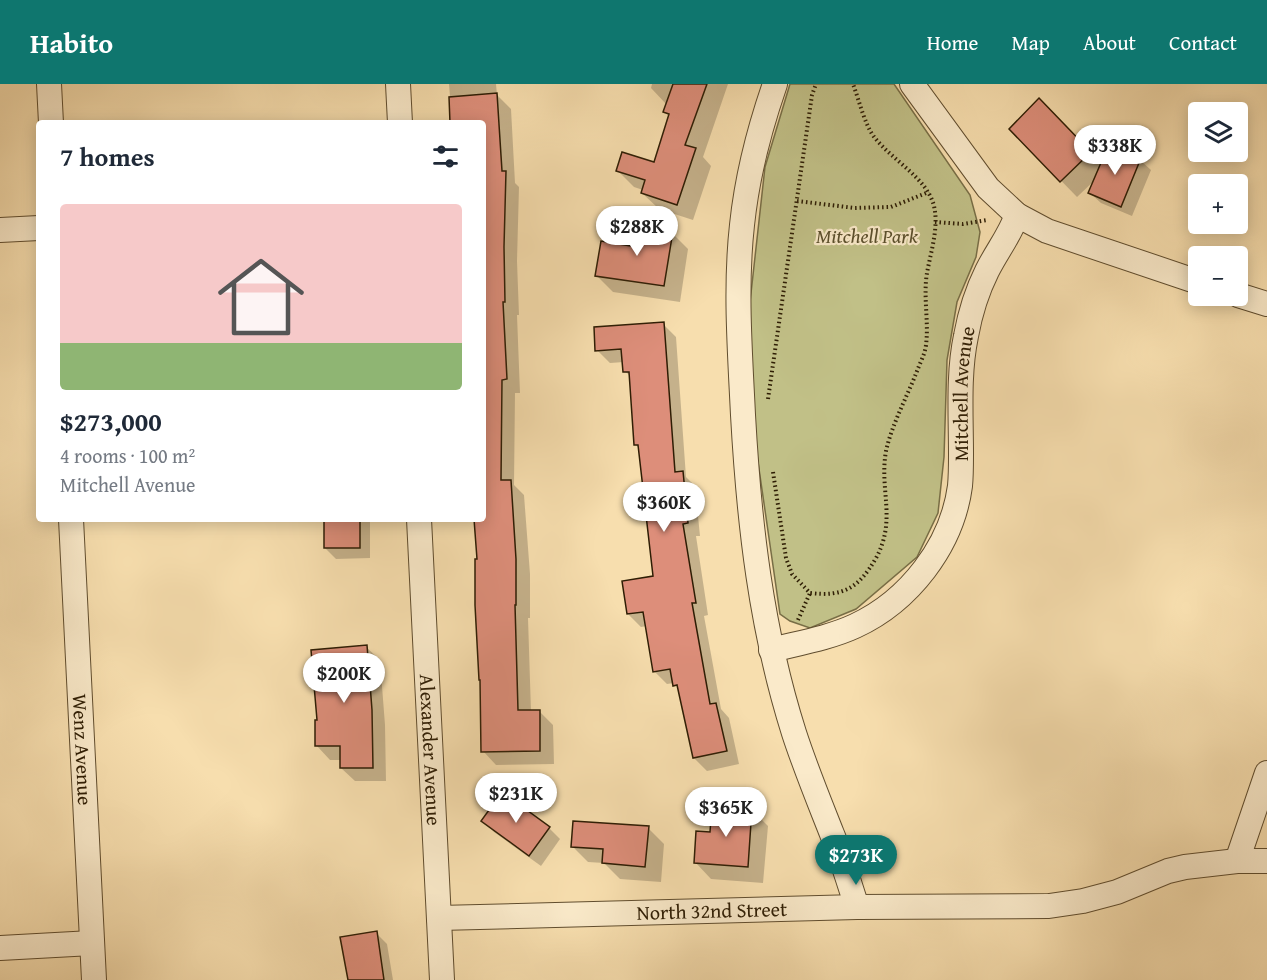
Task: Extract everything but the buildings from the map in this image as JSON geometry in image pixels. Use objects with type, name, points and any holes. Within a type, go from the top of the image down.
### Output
[{"type":"street","points":[[49,84],[51,120]]},
{"type":"street","points":[[398,84],[400,120]]},
{"type":"street","points":[[775,84],[763,119],[750,171],[742,225],[739,322],[746,470],[757,575],[771,650],[794,733],[857,908]]},
{"type":"street","points":[[912,84],[988,188],[1017,215],[1047,231],[1188,279]]},
{"type":"street","name":"Mitchell Avenue","points":[[771,650],[853,627],[882,611],[919,577],[937,551],[955,510],[960,486],[960,380],[965,337],[987,271],[1011,231],[1017,215]]},
{"type":"street","points":[[0,230],[36,228]]},
{"type":"street","points":[[1248,298],[1267,303]]},
{"type":"street","name":"Wenz Avenue","points":[[72,522],[94,980]]},
{"type":"street","name":"Alexander Avenue","points":[[419,522],[441,980]]},
{"type":"street","points":[[1237,861],[1267,773]]},
{"type":"street","name":"North 32nd Street","points":[[439,918],[1049,906],[1083,901],[1117,892],[1168,871],[1237,861],[1267,861]]},
{"type":"street","points":[[0,948],[92,943]]},
{"type":"path","points":[[766,409],[812,95],[816,84]]},
{"type":"path","points":[[771,464],[786,558],[792,574],[810,593],[830,595],[843,593],[861,579],[876,558],[887,531],[884,474],[887,450],[926,347],[926,276],[935,222],[934,206],[929,192],[918,178],[891,156],[873,136],[853,84]]},
{"type":"path","points":[[797,201],[855,208],[891,207],[929,192]]},
{"type":"path","points":[[935,222],[963,224],[1017,215]]},
{"type":"green space","name":"Mitchell Park","points":[[790,84],[894,84],[970,195],[980,232],[976,257],[957,302],[947,360],[944,457],[938,513],[917,557],[856,609],[810,628],[790,621],[780,614],[757,455],[747,329],[765,167]]}]
